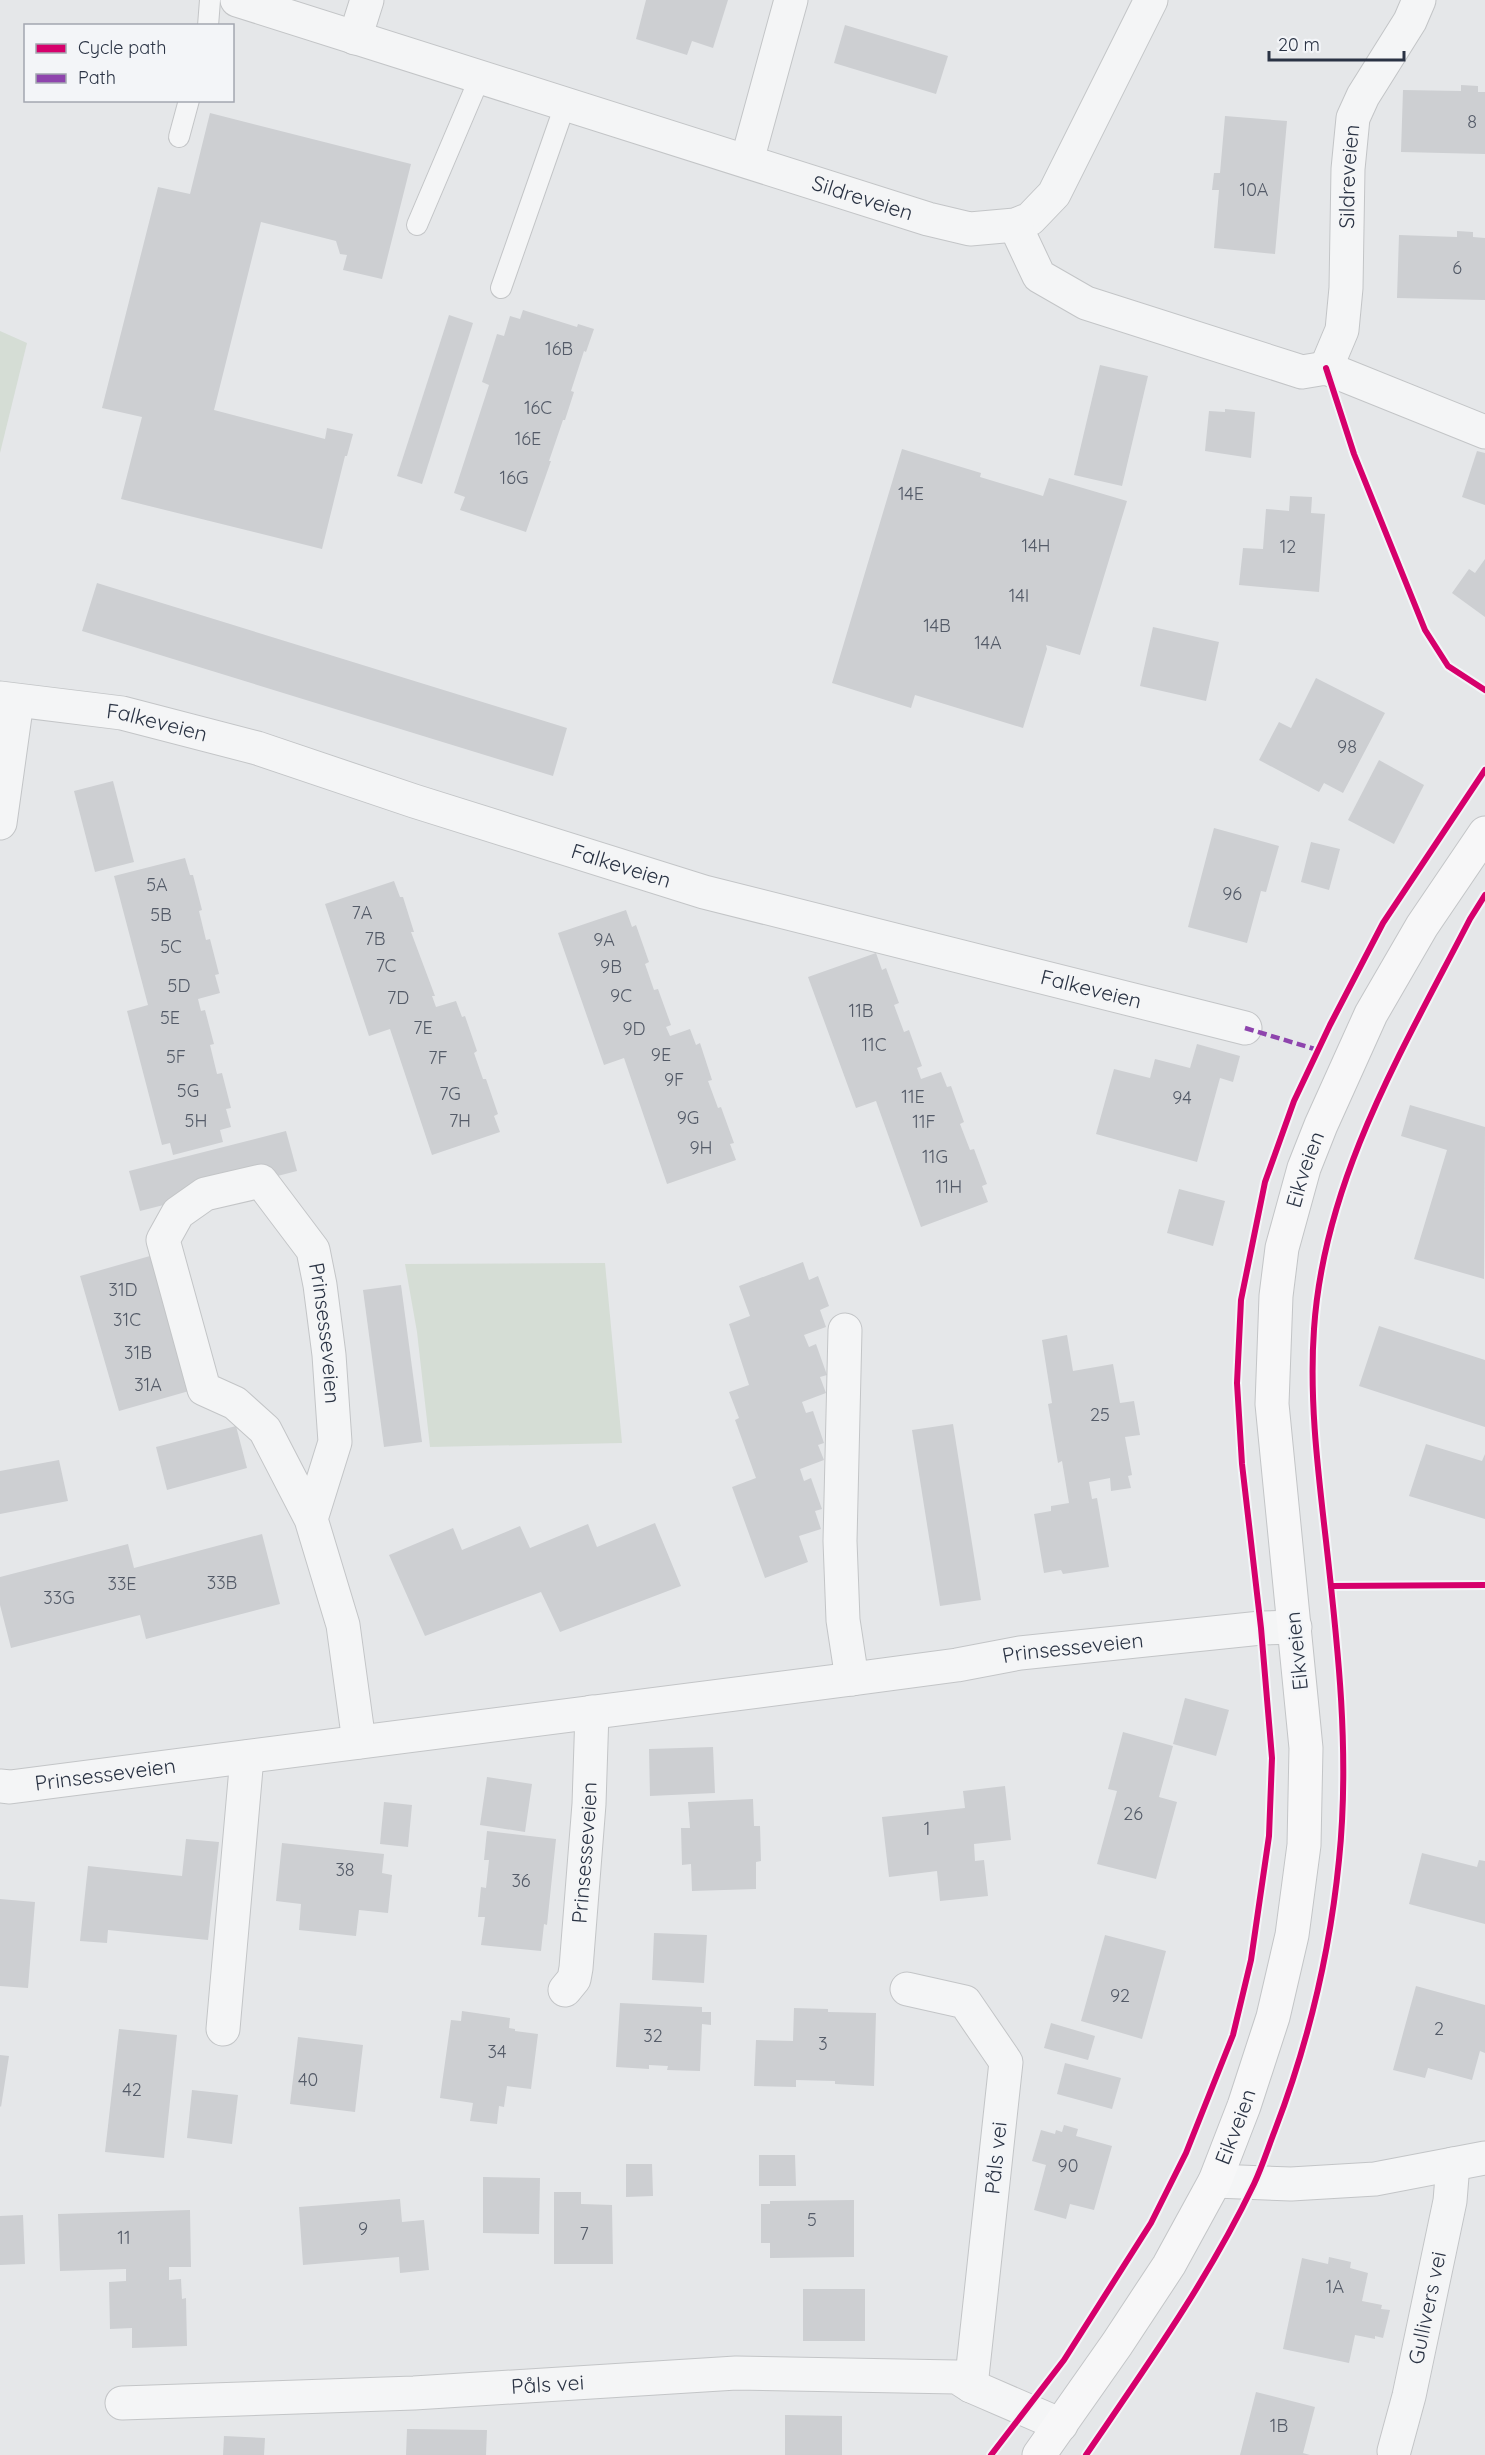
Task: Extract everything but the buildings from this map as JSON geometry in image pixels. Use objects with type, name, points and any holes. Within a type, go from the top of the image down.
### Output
[{"type":"main road","name":"Eikveien","points":[[1039,2455],[1169,2265],[1215,2181],[1244,2106],[1273,2017],[1293,1924],[1304,1845],[1306,1748],[1272,1404],[1276,1296],[1282,1248],[1304,1168],[1371,1014],[1422,926],[1485,833]]},
{"type":"street","name":"Sildreveien","points":[[237,0],[928,219],[970,229],[1015,225],[1030,219],[1054,194],[1151,0]]},
{"type":"street","points":[[355,38],[367,0]]},
{"type":"street","points":[[747,161],[791,0]]},
{"type":"street","name":"Sildreveien","points":[[1326,368],[1342,330],[1348,169],[1353,118],[1363,96],[1410,21],[1419,0]]},
{"type":"street","points":[[1015,225],[1039,276],[1086,303],[1302,372],[1326,368],[1485,432]]},
{"type":"street","points":[[0,823],[8,699]]},
{"type":"street","name":"Falkeveien","points":[[8,699],[122,713],[257,748],[414,801],[704,892],[1245,1028]]},
{"type":"street","name":"Prinsesseveien","points":[[312,1519],[335,1442],[329,1355],[313,1250],[261,1181],[205,1194],[178,1213],[163,1240],[204,1389],[236,1403],[265,1430],[312,1519],[343,1625],[359,1742]]},
{"type":"street","points":[[845,1330],[840,1541],[843,1620],[852,1679]]},
{"type":"street","name":"Prinsesseveien","points":[[0,1786],[10,1787],[852,1679],[957,1665],[1020,1653],[1261,1628],[1295,1627]]},
{"type":"street","name":"Prinsesseveien","points":[[565,1990],[574,1979],[576,1968],[590,1804],[592,1712]]},
{"type":"street","points":[[223,2028],[247,1757]]},
{"type":"street","name":"Påls vei","points":[[907,1989],[965,2002],[1006,2062],[971,2386]]},
{"type":"street","points":[[1215,2181],[1291,2184],[1375,2179],[1485,2158]]},
{"type":"street","name":"Gullivers vei","points":[[1394,2451],[1409,2396],[1450,2201],[1453,2164]]},
{"type":"street","name":"Påls vei","points":[[122,2403],[414,2393],[736,2373],[957,2377],[971,2386],[1061,2425]]},
{"type":"lane","points":[[208,24],[210,0]]},
{"type":"lane","points":[[417,225],[480,78]]},
{"type":"lane","points":[[179,137],[188,102]]},
{"type":"lane","points":[[501,288],[565,105]]},
{"type":"shaded area","points":[[0,331],[27,343],[0,453]]},
{"type":"shaded area","points":[[605,1263],[622,1443],[430,1447],[417,1332],[405,1264]]},
{"type":"marked path","points":[[1245,1028],[1318,1050]]},
{"type":"cycle path","points":[[1326,368],[1354,454],[1425,630],[1448,666],[1485,690]]},
{"type":"cycle path","points":[[991,2455],[1064,2360],[1151,2223],[1186,2153],[1233,2035],[1251,1960],[1269,1836],[1272,1758],[1261,1628],[1242,1464],[1237,1383],[1241,1300],[1265,1182],[1294,1101],[1383,923],[1485,770]]},
{"type":"cycle path","points":[[1086,2455],[1175,2322],[1236,2220],[1254,2184],[1287,2097],[1316,1997],[1335,1894],[1342,1820],[1343,1780],[1338,1661],[1313,1409],[1314,1329],[1321,1274],[1333,1220],[1350,1168],[1371,1116],[1419,1017],[1485,895]]},
{"type":"cycle path","points":[[1331,1586],[1485,1585]]}]
